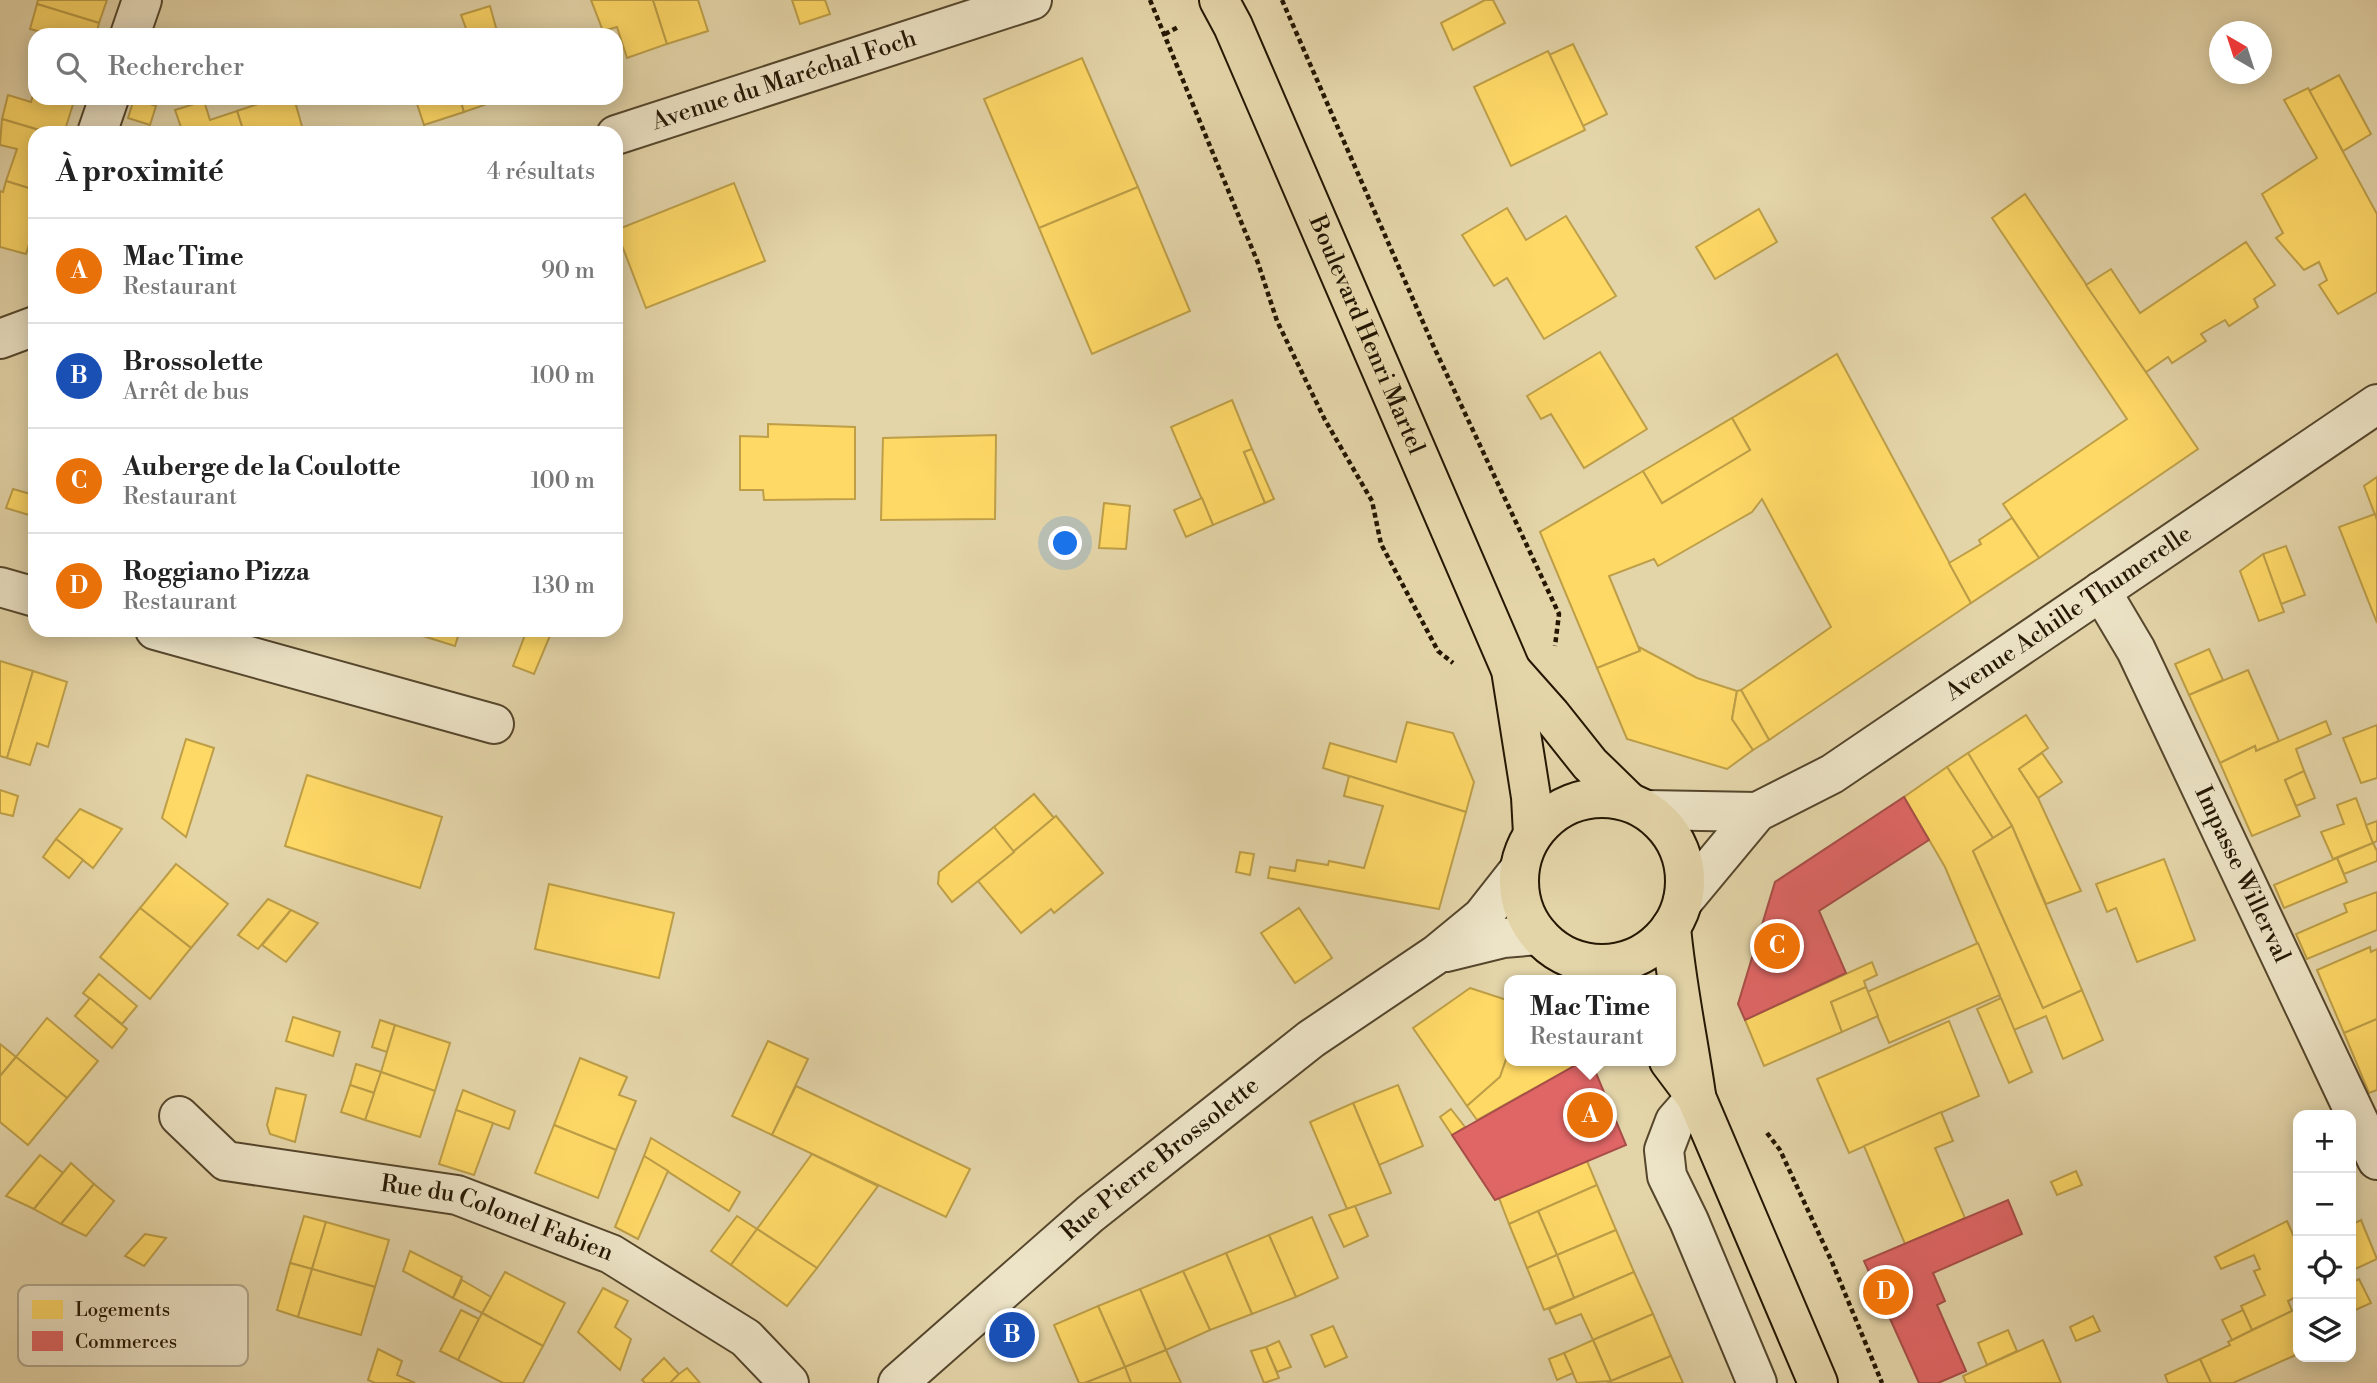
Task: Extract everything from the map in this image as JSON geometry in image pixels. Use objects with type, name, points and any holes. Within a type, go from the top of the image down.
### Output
[{"type":"main road","name":"Boulevard Henri Martel","points":[[1219,0],[1306,191],[1511,670],[1531,797],[1533,834]]},
{"type":"main road","name":"Boulevard Henri Martel","points":[[1511,670],[1590,764],[1637,805]]},
{"type":"main road","points":[[1675,975],[1677,914],[1685,867],[1672,834],[1637,805],[1579,800],[1553,813],[1533,834],[1524,851],[1520,870],[1522,904],[1539,936],[1558,952],[1591,971],[1647,952],[1677,914]]},
{"type":"main road","points":[[1676,980],[1686,1025],[1696,1097]]},
{"type":"main road","points":[[1673,1066],[1696,1097],[1818,1383]]},
{"type":"street","points":[[132,28],[142,0]]},
{"type":"street","name":"Avenue du Maréchal Foch","points":[[623,133],[1032,0]]},
{"type":"street","points":[[99,126],[107,105]]},
{"type":"street","points":[[0,339],[28,329]]},
{"type":"street","name":"Avenue Achille Thumerelle","points":[[1677,914],[1757,812],[1832,774],[2377,404]]},
{"type":"street","points":[[0,587],[28,595]]},
{"type":"street","name":"Impasse Willerval","points":[[2101,592],[2136,650],[2377,1160]]},
{"type":"street","points":[[180,637],[494,724]]},
{"type":"street","name":"Avenue Achille Thumerelle","points":[[1637,805],[1757,812]]},
{"type":"street","name":"Rue Pierre Brossolette","points":[[898,1383],[1100,1206],[1311,1039],[1437,954],[1482,917],[1520,870]]},
{"type":"street","name":"Rue Pierre Brossolette","points":[[1437,954],[1503,937],[1539,936]]},
{"type":"street","points":[[1696,1097],[1675,1121],[1664,1150],[1667,1176],[1757,1383]]},
{"type":"street","name":"Rue du Colonel Fabien","points":[[179,1116],[226,1160],[457,1195],[611,1255],[746,1338],[789,1383]]},
{"type":"path","points":[[1150,0],[1258,263],[1277,321],[1325,419],[1372,501],[1381,544],[1438,651]]},
{"type":"path","points":[[1282,0],[1433,345],[1559,614]]},
{"type":"building: Logements","points":[[38,0],[107,0],[99,23],[37,4]]},
{"type":"building: Logements","points":[[591,0],[653,0],[667,44],[627,58],[623,46],[623,28],[602,28]]},
{"type":"building: Logements","points":[[653,0],[698,0],[708,31],[667,44]]},
{"type":"building: Logements","points":[[792,0],[825,0],[830,14],[800,24]]},
{"type":"building: Logements","points":[[1485,0],[1493,0],[1505,23],[1453,50],[1441,23]]},
{"type":"building: Logements","points":[[37,4],[99,23],[98,28],[30,28]]},
{"type":"building: Logements","points":[[490,6],[496,28],[466,28],[461,15]]},
{"type":"building: Logements","points":[[1573,44],[1607,114],[1583,126],[1549,55]]},
{"type":"building: Logements","points":[[1548,51],[1585,130],[1511,166],[1474,87]]},
{"type":"building: Logements","points":[[1082,58],[1138,187],[1039,228],[984,99]]},
{"type":"building: Logements","points":[[2339,75],[2371,134],[2343,151],[2309,91]]},
{"type":"building: Logements","points":[[2308,88],[2377,214],[2377,292],[2338,314],[2319,285],[2327,280],[2319,262],[2304,270],[2276,238],[2283,233],[2262,194],[2317,158],[2284,100]]},
{"type":"building: Logements","points":[[8,95],[28,101],[28,105],[73,105],[66,126],[28,127],[2,119]]},
{"type":"building: Logements","points":[[132,105],[156,106],[150,125],[128,118]]},
{"type":"building: Logements","points":[[191,105],[205,105],[210,120],[237,111],[242,126],[181,126],[175,110]]},
{"type":"building: Logements","points":[[255,105],[296,105],[302,126],[242,126],[237,111]]},
{"type":"building: Logements","points":[[417,105],[462,105],[464,112],[424,125]]},
{"type":"building: Logements","points":[[462,105],[484,105],[464,112]]},
{"type":"building: Logements","points":[[2,119],[28,127],[28,188],[6,181],[17,149],[0,145]]},
{"type":"building: Logements","points":[[6,181],[28,188],[26,254],[0,247],[0,191],[3,192]]},
{"type":"building: Logements","points":[[734,183],[765,261],[646,308],[623,248],[623,227]]},
{"type":"building: Logements","points":[[1138,187],[1190,311],[1092,354],[1039,228]]},
{"type":"building: Logements","points":[[2025,194],[2198,449],[2039,558],[2003,504],[2127,419],[1992,218]]},
{"type":"building: Logements","points":[[1507,208],[1526,240],[1566,216],[1616,296],[1544,339],[1507,278],[1494,286],[1462,235]]},
{"type":"building: Logements","points":[[1759,209],[1777,242],[1715,279],[1696,247]]},
{"type":"building: Logements","points":[[2246,242],[2275,285],[2254,299],[2258,307],[2229,326],[2225,320],[2201,334],[2206,341],[2172,363],[2168,357],[2146,372],[2086,285],[2111,269],[2140,313]]},
{"type":"building: Logements","points":[[1600,352],[1647,429],[1584,468],[1551,414],[1541,419],[1527,396]]},
{"type":"building: Logements","points":[[1837,354],[1971,603],[1769,740],[1741,690],[1831,627],[1762,499],[1752,512],[1658,566],[1654,559],[1609,576],[1640,651],[1597,668],[1540,532],[1643,471],[1662,503],[1750,450],[1732,418]]},
{"type":"building: Logements","points":[[1232,400],[1252,449],[1244,452],[1265,503],[1213,525],[1171,427]]},
{"type":"building: Logements","points":[[1732,418],[1750,450],[1662,503],[1643,471]]},
{"type":"building: Logements","points":[[768,424],[855,427],[855,499],[764,500],[763,490],[740,490],[740,436],[768,437]]},
{"type":"building: Logements","points":[[996,435],[995,519],[881,520],[883,438]]},
{"type":"building: Logements","points":[[1252,449],[1274,499],[1265,503],[1244,452]]},
{"type":"building: Logements","points":[[2377,477],[2377,520],[2364,486]]},
{"type":"building: Logements","points":[[13,489],[28,493],[28,515],[6,508]]},
{"type":"building: Logements","points":[[1202,498],[1213,525],[1186,537],[1174,510]]},
{"type":"building: Logements","points":[[1104,503],[1130,506],[1126,549],[1099,548]]},
{"type":"building: Logements","points":[[2375,514],[2377,520],[2377,623],[2339,527]]},
{"type":"building: Logements","points":[[2012,518],[2039,558],[1971,603],[1949,563],[1981,544],[1979,540]]},
{"type":"building: Logements","points":[[2286,546],[2305,595],[2281,604],[2263,554]]},
{"type":"building: Logements","points":[[2263,554],[2284,612],[2259,621],[2240,571]]},
{"type":"building: Logements","points":[[426,637],[458,637],[455,646]]},
{"type":"building: Logements","points":[[524,637],[549,637],[534,674],[513,666]]},
{"type":"building: Logements","points":[[1639,647],[1697,678],[1737,691],[1732,719],[1753,750],[1727,769],[1627,739],[1597,668],[1640,651]]},
{"type":"building: Logements","points":[[2209,649],[2223,680],[2189,695],[2175,664]]},
{"type":"building: Logements","points":[[0,661],[33,671],[7,758],[0,756]]},
{"type":"building: Logements","points":[[2248,670],[2279,741],[2256,751],[2255,746],[2220,763],[2189,695]]},
{"type":"building: Logements","points":[[33,671],[67,682],[48,747],[37,743],[30,765],[7,758]]},
{"type":"building: Logements","points":[[1741,690],[1769,740],[1753,750],[1732,719],[1737,691]]},
{"type":"building: Logements","points":[[2026,715],[2048,748],[2019,769],[2038,798],[2081,891],[2046,904],[2012,826],[1968,753]]},
{"type":"building: Logements","points":[[2326,721],[2331,734],[2296,749],[2304,771],[2285,780],[2300,816],[2252,836],[2220,763],[2255,746],[2256,751]]},
{"type":"building: Logements","points":[[1407,722],[1453,733],[1474,782],[1466,812],[1323,768],[1330,743],[1396,762]]},
{"type":"building: Logements","points":[[2377,725],[2377,778],[2361,783],[2343,738]]},
{"type":"building: Logements","points":[[186,739],[214,748],[186,837],[162,818]]},
{"type":"building: Logements","points":[[1968,753],[2012,826],[1993,838],[1947,767]]},
{"type":"building: Logements","points":[[2042,753],[2062,782],[2038,798],[2019,769]]},
{"type":"building: Logements","points":[[1947,767],[1993,838],[1973,851],[2043,1008],[2082,990],[2103,1040],[2063,1059],[2046,1016],[2014,1030],[1945,867],[1904,797]]},
{"type":"building: Logements","points":[[2304,771],[2315,798],[2296,806],[2285,780]]},
{"type":"building: Logements","points":[[307,775],[442,817],[420,888],[285,846]]},
{"type":"building: Logements","points":[[1349,776],[1466,812],[1439,909],[1268,878],[1270,867],[1295,871],[1297,860],[1328,865],[1329,861],[1364,868],[1383,806],[1344,796]]},
{"type":"building: Logements","points":[[0,790],[18,796],[13,816],[0,813]]},
{"type":"building: Logements","points":[[1034,794],[1054,818],[1014,852],[994,827]]},
{"type":"building: Logements","points":[[2356,798],[2373,843],[2333,859],[2321,832],[2344,824],[2337,805]]},
{"type":"building: Logements","points":[[80,809],[122,829],[93,868],[56,839]]},
{"type":"building: Logements","points":[[1056,816],[1103,873],[1054,913],[1051,909],[1021,933],[978,881]]},
{"type":"building: Logements","points":[[2377,821],[2377,841],[2373,843],[2366,825]]},
{"type":"building: Logements","points":[[2012,826],[2082,990],[2043,1008],[1973,851]]},
{"type":"building: Logements","points":[[994,827],[1014,852],[952,902],[938,884],[939,872]]},
{"type":"building: Logements","points":[[56,839],[83,860],[69,878],[43,857]]},
{"type":"building: Logements","points":[[2373,843],[2377,851],[2377,861],[2344,874],[2337,858]]},
{"type":"building: Logements","points":[[1240,852],[1254,854],[1250,875],[1236,872]]},
{"type":"building: Logements","points":[[2337,858],[2347,882],[2284,908],[2274,885]]},
{"type":"building: Logements","points":[[2164,859],[2195,940],[2137,962],[2116,908],[2107,912],[2096,884]]},
{"type":"building: Logements","points":[[176,864],[228,904],[191,948],[140,908]]},
{"type":"building: Logements","points":[[549,884],[674,913],[659,978],[535,949]]},
{"type":"building: Logements","points":[[2377,892],[2377,930],[2307,959],[2296,934],[2347,912],[2344,904]]},
{"type":"building: Logements","points":[[268,899],[291,910],[258,949],[238,935]]},
{"type":"building: Logements","points":[[140,908],[191,948],[150,999],[100,957]]},
{"type":"building: Logements","points":[[1299,908],[1332,958],[1295,983],[1261,933]]},
{"type":"building: Logements","points":[[291,910],[318,923],[286,962],[262,945]]},
{"type":"building: Logements","points":[[1978,943],[2000,995],[1889,1043],[1867,992]]},
{"type":"building: Logements","points":[[2370,947],[2371,952],[2377,949],[2377,1019],[2344,1033],[2317,970]]},
{"type":"building: Logements","points":[[1872,962],[1877,975],[1864,981],[1866,987],[1831,1002],[1842,1032],[1764,1066],[1745,1020]]},
{"type":"building: Logements","points":[[99,974],[137,1006],[122,1024],[83,993]]},
{"type":"building: Logements","points":[[1866,987],[1878,1016],[1842,1032],[1831,1002]]},
{"type":"building: Logements","points":[[1470,988],[1504,999],[1504,1065],[1500,1077],[1467,1106],[1413,1028]]},
{"type":"building: Logements","points":[[90,998],[127,1029],[112,1048],[75,1016]]},
{"type":"building: Logements","points":[[2001,998],[2032,1072],[2009,1083],[1977,1009]]},
{"type":"building: Logements","points":[[293,1017],[340,1032],[333,1056],[286,1041]]},
{"type":"building: Logements","points":[[47,1018],[98,1061],[67,1098],[16,1057]]},
{"type":"building: Logements","points":[[2377,1019],[2377,1090],[2369,1093],[2344,1033]]},
{"type":"building: Logements","points":[[380,1020],[395,1025],[387,1052],[372,1047]]},
{"type":"building: Logements","points":[[1949,1021],[1979,1096],[1849,1153],[1817,1079]]},
{"type":"building: Logements","points":[[395,1025],[450,1043],[435,1091],[381,1072]]},
{"type":"building: Logements","points":[[768,1041],[808,1059],[772,1135],[732,1116]]},
{"type":"building: Logements","points":[[0,1044],[16,1057],[0,1076]]},
{"type":"building: Logements","points":[[16,1057],[67,1098],[28,1145],[0,1122],[0,1076]]},
{"type":"building: Logements","points":[[580,1058],[627,1077],[619,1095],[636,1101],[616,1150],[554,1125]]},
{"type":"building: Logements","points":[[356,1064],[381,1072],[374,1093],[350,1085]]},
{"type":"building: Logements","points":[[1504,1065],[1574,1066],[1477,1120],[1467,1106],[1500,1077]]},
{"type":"building: Logements","points":[[381,1072],[435,1091],[420,1137],[365,1120]]},
{"type":"building: Logements","points":[[350,1085],[374,1093],[365,1120],[341,1112]]},
{"type":"building: Logements","points":[[1398,1085],[1423,1146],[1379,1165],[1353,1103]]},
{"type":"building: Logements","points":[[796,1086],[970,1169],[946,1217],[772,1135]]},
{"type":"building: Logements","points":[[276,1088],[306,1095],[295,1142],[270,1134],[267,1125]]},
{"type":"building: Logements","points":[[463,1090],[515,1111],[509,1129],[456,1110]]},
{"type":"building: Logements","points":[[1353,1103],[1391,1193],[1347,1209],[1310,1122]]},
{"type":"building: Logements","points":[[1451,1109],[1465,1127],[1452,1135],[1440,1117]]},
{"type":"building: Logements","points":[[456,1110],[493,1123],[474,1175],[439,1164]]},
{"type":"building: Logements","points":[[1941,1112],[1953,1141],[1935,1148],[1965,1218],[1905,1244],[1864,1146]]},
{"type":"building: Logements","points":[[554,1125],[616,1150],[598,1198],[535,1173]]},
{"type":"building: Logements","points":[[651,1138],[740,1192],[729,1211],[644,1156]]},
{"type":"building: Logements","points":[[812,1154],[878,1186],[817,1268],[757,1229]]},
{"type":"building: Logements","points":[[40,1155],[63,1173],[34,1209],[6,1196]]},
{"type":"building: Logements","points":[[644,1156],[668,1171],[638,1239],[615,1227]]},
{"type":"building: Logements","points":[[1587,1161],[1597,1185],[1509,1224],[1499,1198]]},
{"type":"building: Logements","points":[[71,1163],[94,1184],[61,1224],[34,1209]]},
{"type":"building: Logements","points":[[2076,1171],[2082,1185],[2057,1195],[2051,1182]]},
{"type":"building: Logements","points":[[94,1184],[114,1201],[86,1236],[61,1224]]},
{"type":"building: Logements","points":[[1597,1185],[1616,1230],[1557,1255],[1538,1211]]},
{"type":"building: Logements","points":[[1355,1206],[1368,1236],[1344,1247],[1329,1215]]},
{"type":"building: Logements","points":[[1538,1211],[1557,1255],[1527,1268],[1509,1224]]},
{"type":"building: Logements","points":[[304,1216],[326,1222],[312,1269],[290,1263]]},
{"type":"building: Logements","points":[[737,1216],[757,1229],[731,1265],[711,1251]]},
{"type":"building: Logements","points":[[1312,1217],[1338,1278],[1296,1297],[1269,1235]]},
{"type":"building: Logements","points":[[2361,1220],[2377,1259],[2356,1269],[2356,1236],[2356,1222]]},
{"type":"building: Logements","points":[[2287,1221],[2293,1235],[2293,1298],[2288,1301],[2292,1311],[2252,1330],[2241,1306],[2265,1295],[2254,1271],[2260,1269],[2254,1255],[2221,1269],[2215,1257]]},
{"type":"building: Logements","points":[[326,1222],[389,1240],[375,1287],[312,1269]]},
{"type":"building: Logements","points":[[757,1229],[817,1268],[787,1306],[731,1265]]},
{"type":"building: Logements","points":[[1616,1230],[1634,1272],[1574,1298],[1557,1255]]},
{"type":"building: Logements","points":[[145,1234],[166,1238],[144,1266],[125,1256]]},
{"type":"building: Logements","points":[[1269,1235],[1296,1297],[1252,1314],[1226,1253]]},
{"type":"building: Logements","points":[[410,1251],[462,1277],[453,1298],[403,1271]]},
{"type":"building: Logements","points":[[1226,1253],[1252,1314],[1210,1330],[1183,1271]]},
{"type":"building: Logements","points":[[1557,1255],[1574,1298],[1544,1310],[1527,1268]]},
{"type":"building: Logements","points":[[290,1263],[312,1269],[298,1317],[277,1310]]},
{"type":"building: Logements","points":[[312,1269],[375,1287],[361,1335],[298,1317]]},
{"type":"building: Logements","points":[[1183,1271],[1210,1330],[1166,1350],[1140,1289]]},
{"type":"building: Logements","points":[[505,1272],[565,1303],[543,1346],[482,1313]]},
{"type":"building: Logements","points":[[1634,1272],[1653,1314],[1593,1340],[1581,1314],[1556,1324],[1549,1309]]},
{"type":"building: Logements","points":[[2359,1279],[2371,1303],[2356,1310],[2356,1299],[2356,1280]]},
{"type":"building: Logements","points":[[462,1280],[491,1297],[482,1313],[453,1298]]},
{"type":"building: Logements","points":[[603,1288],[628,1301],[615,1327],[631,1339],[620,1370],[578,1332]]},
{"type":"building: Logements","points":[[1140,1289],[1166,1350],[1125,1367],[1098,1306]]},
{"type":"building: Logements","points":[[1098,1306],[1125,1367],[1079,1383],[1054,1325]]},
{"type":"building: Logements","points":[[461,1310],[479,1319],[458,1360],[440,1351]]},
{"type":"building: Logements","points":[[2243,1310],[2252,1330],[2232,1340],[2222,1320]]},
{"type":"building: Logements","points":[[2293,1310],[2293,1356],[2233,1383],[2211,1383],[2200,1359],[2230,1345],[2228,1342]]},
{"type":"building: Logements","points":[[482,1313],[543,1346],[523,1383],[503,1383],[458,1360]]},
{"type":"building: Logements","points":[[1653,1314],[1671,1356],[1611,1381],[1593,1340]]},
{"type":"building: Logements","points":[[2093,1316],[2100,1331],[2076,1341],[2070,1327]]},
{"type":"building: Logements","points":[[1333,1326],[1347,1357],[1325,1367],[1311,1335]]},
{"type":"building: Logements","points":[[2008,1330],[2017,1351],[1987,1365],[1978,1343]]},
{"type":"building: Logements","points":[[1593,1340],[1611,1381],[1577,1383],[1564,1353]]},
{"type":"building: Logements","points":[[2043,1340],[2061,1383],[1966,1383],[1963,1376]]},
{"type":"building: Logements","points":[[1279,1341],[1291,1367],[1277,1372],[1266,1347]]},
{"type":"building: Logements","points":[[1266,1347],[1279,1378],[1264,1383],[1251,1351]]},
{"type":"building: Logements","points":[[378,1349],[402,1361],[397,1375],[415,1383],[375,1383],[368,1380]]},
{"type":"building: Logements","points":[[1166,1350],[1181,1383],[1131,1383],[1125,1367]]},
{"type":"building: Logements","points":[[1564,1353],[1573,1373],[1557,1380],[1549,1359]]},
{"type":"building: Logements","points":[[1671,1356],[1683,1383],[1607,1383],[1611,1381]]},
{"type":"building: Logements","points":[[664,1358],[679,1374],[670,1383],[645,1383],[642,1380]]},
{"type":"building: Logements","points":[[2200,1359],[2211,1383],[2168,1383],[2165,1375]]},
{"type":"building: Logements","points":[[1125,1367],[1131,1383],[1085,1383]]},
{"type":"building: Logements","points":[[687,1368],[700,1383],[670,1383],[679,1374]]},
{"type":"building: Commerces","points":[[1904,797],[1929,840],[1819,911],[1846,973],[1745,1020],[1738,1004],[1775,882]]},
{"type":"building: Commerces","points":[[1574,1066],[1593,1066],[1626,1145],[1495,1200],[1452,1135]]},
{"type":"building: Commerces","points":[[2008,1200],[2022,1234],[1933,1273],[1945,1301],[1937,1305],[1966,1371],[1938,1383],[1919,1383],[1864,1261]]},
{"type":"place","name":"Auberge de la Coulotte","points":[[1777,946]]},
{"type":"place","name":"Mac Time","points":[[1590,1115]]},
{"type":"place","name":"Roggiano Pizza","points":[[1886,1292]]},
{"type":"place","name":"Brossolette","points":[[1012,1335]]}]
